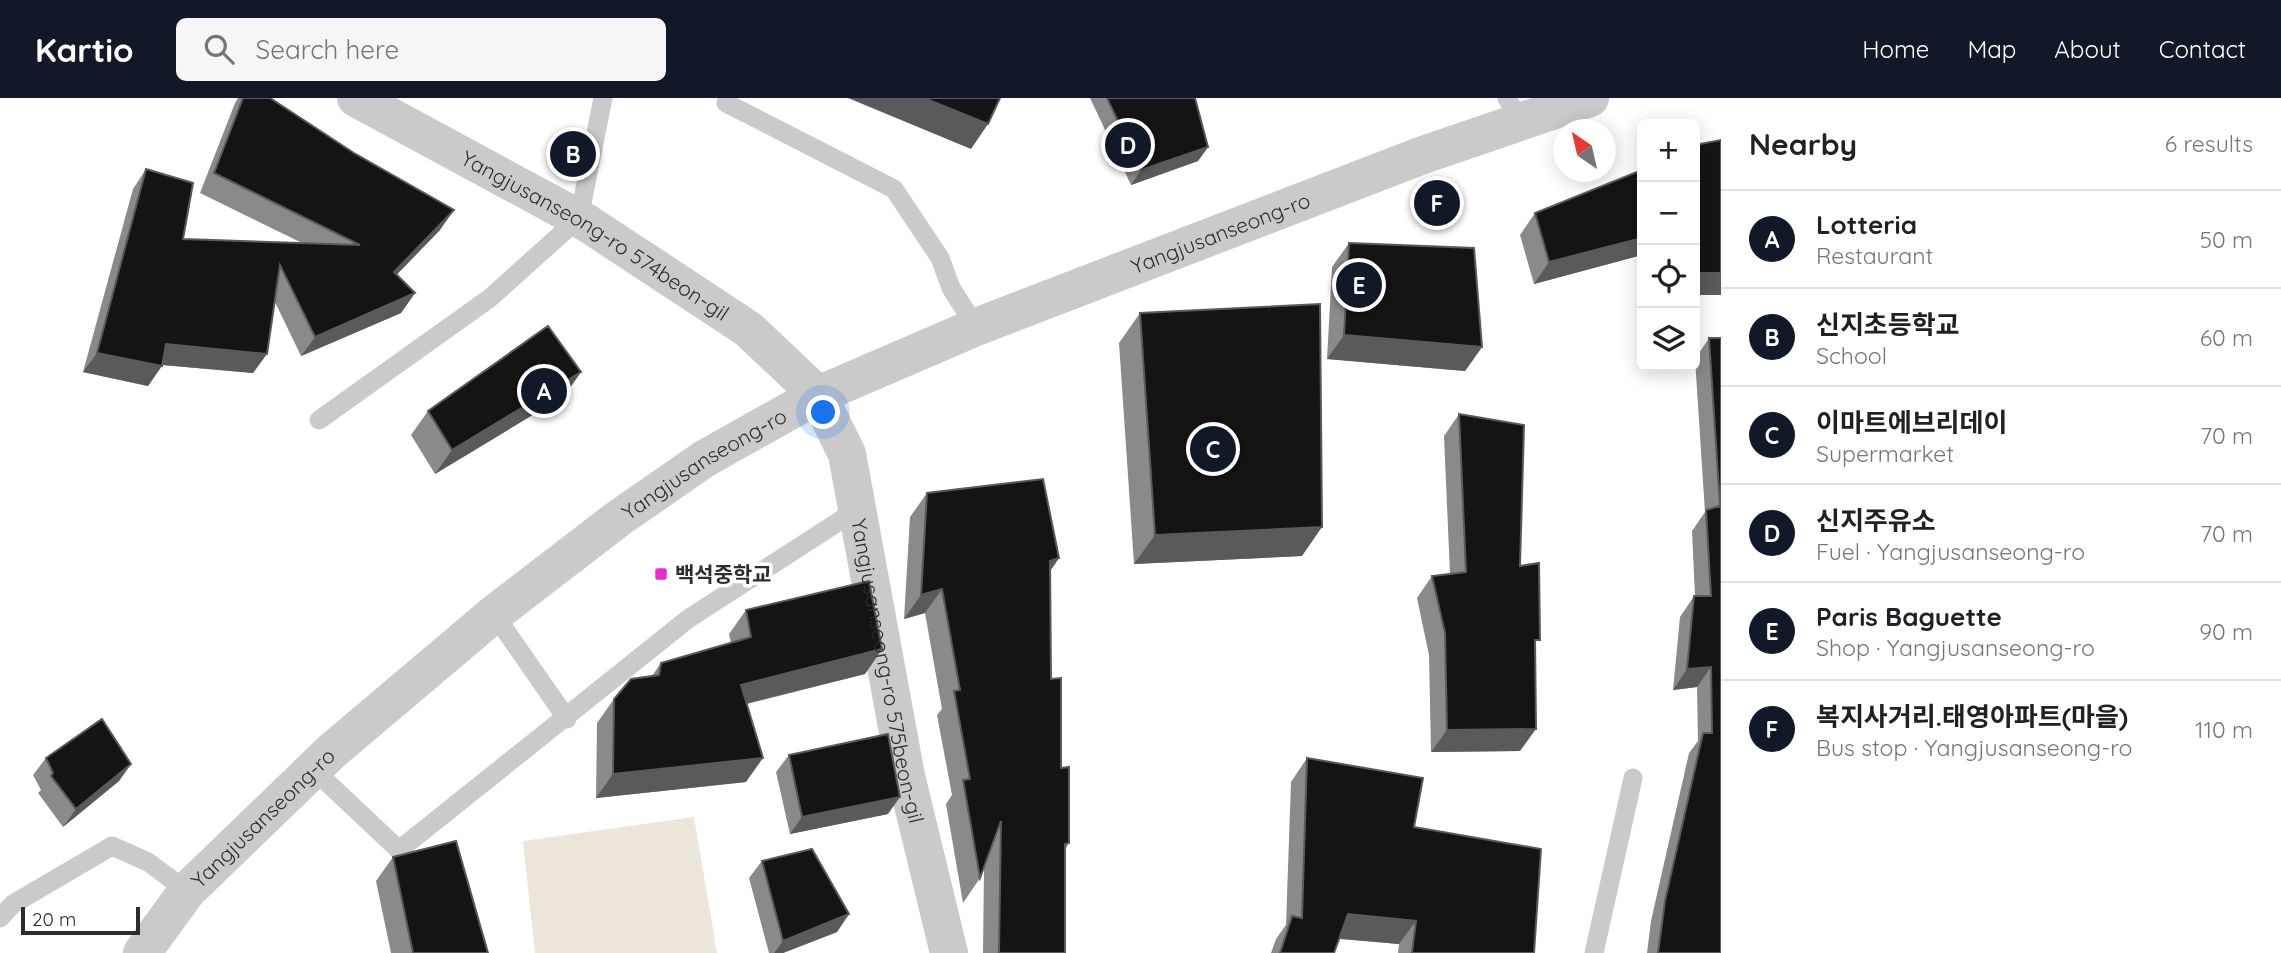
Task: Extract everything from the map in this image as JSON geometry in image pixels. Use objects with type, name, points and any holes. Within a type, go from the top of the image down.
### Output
[{"type":"street","name":"Yangjusanseong-ro 574beon-gil","points":[[356,98],[579,218],[748,329],[818,395]]},
{"type":"street","name":"Yangjusanseong-ro","points":[[142,953],[187,891],[313,769],[494,614],[619,518],[694,467],[818,395],[976,327],[1513,109],[1590,98]]},
{"type":"street","name":"Yangjusanseong-ro 575beon-gil","points":[[818,395],[847,454],[906,776],[949,953]]},
{"type":"lane","points":[[319,420],[490,298],[579,218],[603,98]]},
{"type":"lane","points":[[726,103],[894,189],[940,258],[951,288],[976,327]]},
{"type":"lane","points":[[313,769],[399,850],[568,719],[688,619],[858,509]]},
{"type":"lane","points":[[494,614],[568,719]]},
{"type":"lane","points":[[1594,953],[1633,778]]},
{"type":"lane","points":[[0,918],[13,904],[113,846],[148,862],[187,891]]},
{"type":"shaded area","points":[[694,817],[717,953],[535,953],[523,841]]},
{"type":"building","points":[[243,98],[270,98],[354,153],[454,210],[394,272],[415,293],[315,337],[280,265],[267,354],[166,344],[162,366],[97,353],[146,169],[193,183],[183,239],[360,245],[214,173]]},
{"type":"building","points":[[924,98],[1000,98],[988,124]]},
{"type":"building","points":[[1107,98],[1195,98],[1208,147],[1141,170]]},
{"type":"building","points":[[1721,140],[1721,273],[1700,273],[1700,144]]},
{"type":"building","points":[[1637,172],[1637,239],[1549,262],[1535,213]]},
{"type":"building","points":[[1349,243],[1474,248],[1482,347],[1344,335]]},
{"type":"building","points":[[1320,304],[1322,527],[1155,535],[1140,313]]},
{"type":"building","points":[[548,326],[581,372],[452,450],[428,411]]},
{"type":"building","points":[[1709,338],[1721,338],[1721,953],[1658,953],[1665,901],[1703,733],[1712,733],[1711,667],[1687,669],[1694,596],[1711,596],[1706,510],[1720,506]]},
{"type":"building","points":[[1459,414],[1524,425],[1520,566],[1539,563],[1540,640],[1535,640],[1536,729],[1447,730],[1445,633],[1432,576],[1466,572]]},
{"type":"building","points":[[1043,479],[1059,558],[1050,561],[1051,679],[1061,678],[1061,768],[1069,767],[1069,843],[1065,844],[1065,953],[999,953],[1001,821],[980,878],[963,780],[970,779],[954,691],[960,690],[942,589],[921,595],[927,493]]},
{"type":"building","points":[[869,581],[882,649],[741,685],[763,758],[613,774],[614,699],[631,679],[659,675],[661,663],[751,637],[746,610]]},
{"type":"building","points":[[102,719],[131,764],[76,809],[51,776],[53,773],[46,758]]},
{"type":"building","points":[[888,734],[900,797],[802,817],[789,755]]},
{"type":"building","points":[[1307,758],[1423,778],[1414,827],[1541,849],[1534,953],[1412,953],[1416,921],[1348,914],[1334,953],[1280,953],[1292,916],[1302,918]]},
{"type":"building","points":[[456,841],[488,953],[413,953],[393,857]]},
{"type":"building","points":[[812,849],[849,914],[783,941],[762,861]]},
{"type":"place","name":"신지주유소","points":[[1128,145]]},
{"type":"place","name":"신지초등학교","points":[[573,154]]},
{"type":"place","name":"복지사거리.태영아파트(마을)","points":[[1437,203]]},
{"type":"place","name":"Paris Baguette","points":[[1359,285]]},
{"type":"place","name":"Lotteria","points":[[544,391]]},
{"type":"place","name":"이마트에브리데이","points":[[1213,449]]},
{"type":"place","name":"백석중학교","points":[[661,574]]}]
